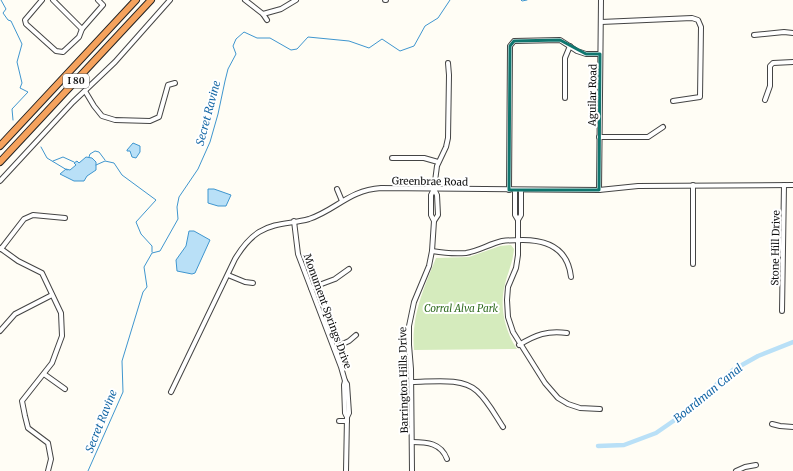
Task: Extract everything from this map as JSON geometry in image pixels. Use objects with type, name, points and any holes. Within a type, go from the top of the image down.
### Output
[{"type":"highway","name":"I 80","points":[[0,146],[136,0]]},
{"type":"highway","name":"I 80","points":[[0,162],[151,0]]},
{"type":"street","points":[[42,0],[25,20],[26,24],[56,51],[63,52],[79,37],[82,29],[103,5],[98,0]]},
{"type":"street","points":[[53,0],[82,29]]},
{"type":"street","points":[[0,181],[85,91],[119,58],[170,0]]},
{"type":"street","points":[[245,0],[263,14],[267,20]]},
{"type":"street","points":[[263,14],[281,9],[296,0]]},
{"type":"street","name":"Aguilar Road","points":[[599,190],[601,0]]},
{"type":"street","points":[[601,22],[692,18],[698,20],[701,27],[700,97],[673,101]]},
{"type":"street","points":[[754,35],[784,32],[793,33]]},
{"type":"street","points":[[509,190],[510,46],[514,41],[560,40],[586,54],[600,54]]},
{"type":"street","points":[[565,98],[565,58],[570,46]]},
{"type":"street","points":[[765,100],[770,86],[770,66],[773,63],[793,62]]},
{"type":"street","name":"Barrington Hills Drive","points":[[412,471],[412,382],[409,336],[410,318],[432,251],[434,221],[431,215],[431,195],[434,189],[438,162],[446,147],[448,138],[448,63]]},
{"type":"street","points":[[85,91],[102,116],[115,120],[150,121],[159,117],[168,85],[175,83]]},
{"type":"street","points":[[599,137],[648,137],[663,127]]},
{"type":"street","points":[[392,158],[424,158],[438,162]]},
{"type":"street","points":[[693,185],[693,264]]},
{"type":"street","name":"Greenbrae Road","points":[[171,392],[241,250],[254,235],[273,225],[314,217],[354,194],[373,189],[599,190],[632,187],[693,185],[793,185]]},
{"type":"street","name":"Stone Hill Drive","points":[[782,311],[784,185]]},
{"type":"street","points":[[337,189],[342,201]]},
{"type":"street","points":[[515,190],[515,215],[518,220],[518,240],[517,261],[508,287],[507,300],[510,325],[520,345],[545,383],[558,398],[568,404],[580,408],[600,408]]},
{"type":"street","points":[[518,220],[521,215],[521,190]]},
{"type":"street","points":[[48,471],[51,459],[48,443],[28,428],[22,401],[52,362],[62,336],[61,313],[42,273],[18,261],[1,249],[24,219],[33,215],[65,218]]},
{"type":"street","name":"Monument Springs Drive","points":[[294,221],[298,254],[347,384],[349,413],[347,419],[346,471]]},
{"type":"street","points":[[432,251],[461,253],[477,250],[501,241],[537,241],[552,246],[565,258],[571,277]]},
{"type":"street","points":[[311,288],[335,279],[349,269]]},
{"type":"street","points":[[228,275],[245,282],[253,283]]},
{"type":"street","points":[[0,331],[15,314],[52,295]]},
{"type":"street","points":[[520,345],[533,336],[545,333],[567,333]]},
{"type":"street","points":[[334,348],[349,341],[356,335]]},
{"type":"street","points":[[44,374],[65,389]]},
{"type":"street","points":[[412,382],[457,382],[466,384],[481,395],[503,427]]},
{"type":"street","points":[[339,421],[347,419]]},
{"type":"street","points":[[772,424],[785,427],[793,426]]},
{"type":"street","points":[[412,442],[434,445],[444,452],[447,459]]},
{"type":"street","points":[[736,471],[745,467],[756,465]]},
{"type":"highlighted area","points":[[560,40],[586,54],[600,54],[599,190],[509,190],[510,46],[514,41]]},
{"type":"green space","name":"Corral Alva Park","points":[[511,245],[514,249],[512,263],[503,293],[503,310],[506,327],[517,349],[414,350],[414,326],[416,314],[419,302],[436,258],[469,257],[500,246]]},
{"type":"water","points":[[133,143],[140,146],[140,152],[136,158],[132,157],[130,151],[127,151]]},
{"type":"water","points":[[86,157],[92,158],[96,162],[96,170],[87,176],[84,181],[74,181],[60,174],[66,169],[70,170],[76,165],[74,163],[77,161],[79,163]]},
{"type":"water","points":[[208,189],[214,189],[231,195],[226,206],[218,206],[208,203]]},
{"type":"water","points":[[189,231],[194,231],[210,240],[195,273],[192,274],[177,271],[176,260],[186,246]]},
{"type":"waterway","points":[[1,0],[6,9],[3,13],[8,20],[11,21],[22,44],[17,62],[22,83],[20,88],[28,92],[12,109],[13,120]]},
{"type":"waterway","name":"Secret Ravine","points":[[88,471],[123,392],[122,361],[143,292],[147,287],[144,267],[152,253],[160,251],[178,219],[177,207],[179,197],[198,169],[210,142],[228,69],[236,54],[233,46],[236,39],[244,32],[257,38],[270,38],[291,50],[297,49],[308,37],[349,41],[369,48],[382,39],[400,51],[414,46],[425,26],[438,18],[450,0]]},
{"type":"waterway","points":[[521,0],[527,0]]},
{"type":"waterway","points":[[41,147],[47,158],[67,170]]},
{"type":"waterway","points":[[89,157],[90,154],[95,151],[99,152],[105,160]]},
{"type":"waterway","points":[[53,161],[63,157],[74,162]]},
{"type":"waterway","points":[[96,165],[105,161],[114,163],[122,175],[156,200],[136,222],[141,234],[152,246],[152,252]]},
{"type":"waterway","name":"Boardman Canal","points":[[598,446],[624,445],[656,433],[682,415],[733,370],[758,356],[793,342]]}]
